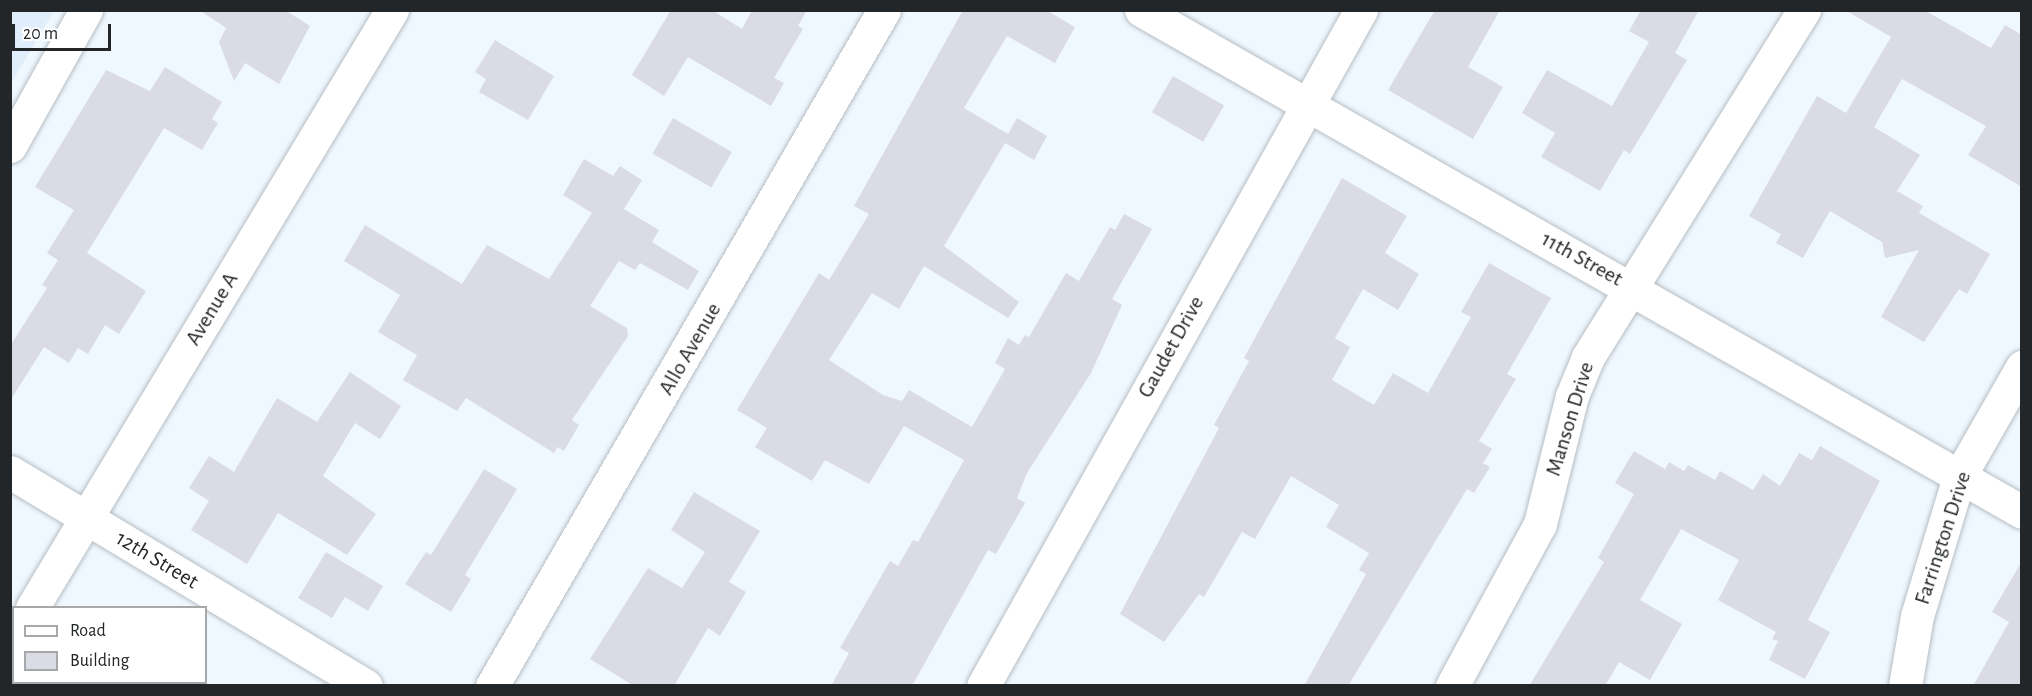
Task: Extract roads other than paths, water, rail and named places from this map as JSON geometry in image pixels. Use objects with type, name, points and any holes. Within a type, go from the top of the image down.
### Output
[{"type":"street","points":[[10,146],[86,10]]},
{"type":"street","name":"Avenue A","points":[[33,606],[392,10]]},
{"type":"street","name":"Allo Avenue","points":[[492,686],[884,10]]},
{"type":"street","name":"11th Street","points":[[1141,10],[1629,285],[2022,512]]},
{"type":"street","name":"Gaudet Drive","points":[[982,686],[1361,10]]},
{"type":"street","name":"Manson Drive","points":[[1452,686],[1540,524],[1572,396],[1629,285],[1804,10]]},
{"type":"street","name":"Farrington Drive","points":[[1905,686],[1917,616],[1959,477],[2022,367]]},
{"type":"street","name":"12th Street","points":[[10,472],[366,686]]}]
